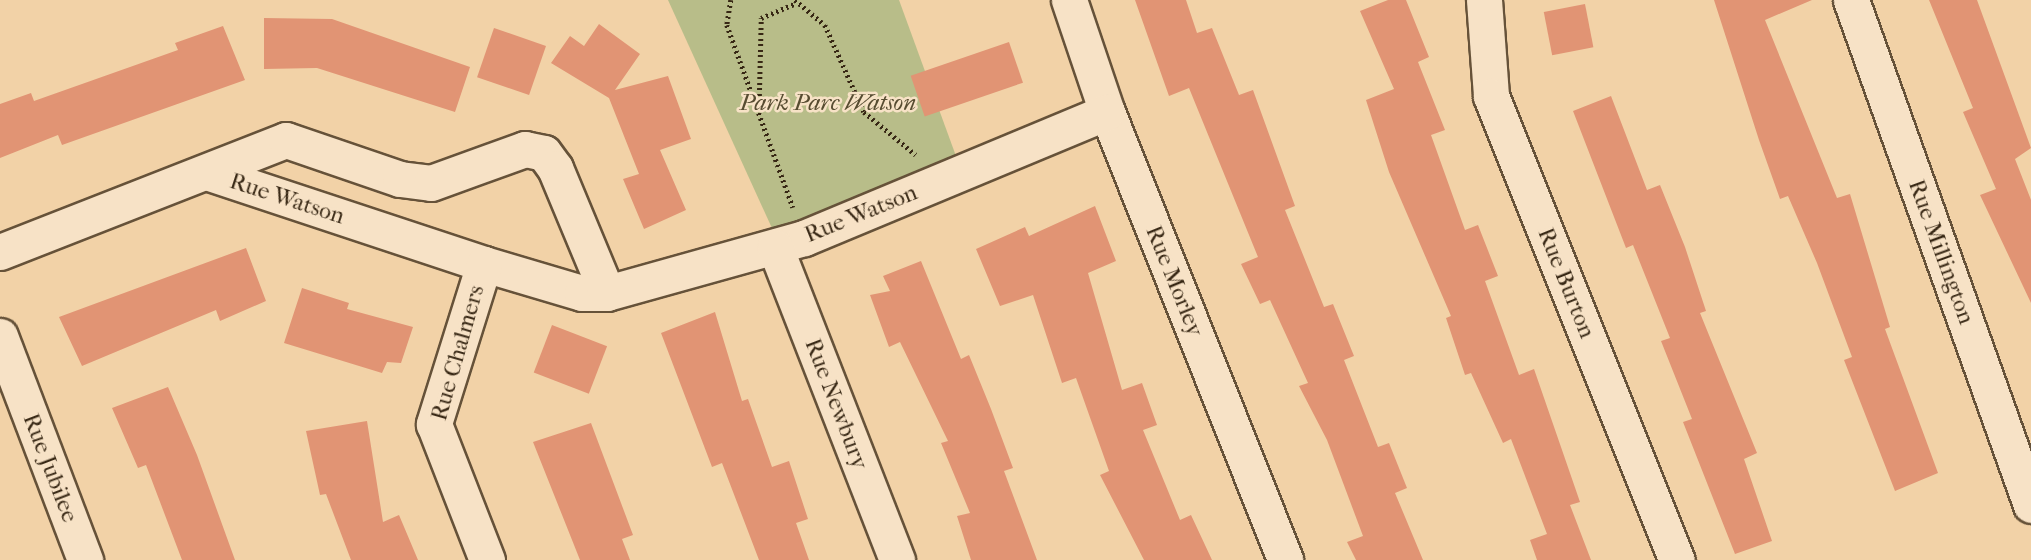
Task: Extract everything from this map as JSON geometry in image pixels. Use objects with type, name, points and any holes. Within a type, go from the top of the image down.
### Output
[{"type":"street","name":"Rue Morley","points":[[1069,0],[1107,112],[1285,560]]},
{"type":"street","name":"Rue Burton","points":[[1484,0],[1491,96],[1677,560]]},
{"type":"street","name":"Rue Millington","points":[[1851,0],[2031,505]]},
{"type":"street","name":"Rue Watson","points":[[209,173],[484,264],[582,293],[607,293],[775,247],[1107,112]]},
{"type":"street","name":"Rue Watson","points":[[0,252],[209,173],[286,140],[400,179],[431,183],[525,149],[544,153],[555,168],[607,293]]},
{"type":"street","name":"Rue Newbury","points":[[775,247],[897,560]]},
{"type":"street","name":"Rue Chalmers","points":[[484,264],[433,424],[487,560]]},
{"type":"street","name":"Rue Jubilee","points":[[0,336],[85,560]]},
{"type":"path","points":[[731,0],[727,25],[759,103],[794,211]]},
{"type":"path","points":[[759,103],[761,18],[795,1],[825,25],[864,112],[923,161]]},
{"type":"green space","name":"Park Parc Watson","points":[[668,0],[899,0],[964,178],[781,248]]},
{"type":"building","points":[[1135,0],[1186,0],[1197,33],[1212,28],[1239,95],[1253,90],[1295,206],[1285,210],[1324,307],[1333,304],[1354,356],[1344,360],[1378,447],[1389,443],[1407,488],[1395,493],[1423,560],[1356,560],[1347,542],[1363,536],[1327,440],[1299,386],[1308,383],[1270,300],[1260,304],[1241,264],[1258,257],[1189,88],[1169,96]]},
{"type":"building","points":[[1388,0],[1406,0],[1429,57],[1418,62],[1445,130],[1431,135],[1465,230],[1478,225],[1498,276],[1485,281],[1519,375],[1534,369],[1580,502],[1570,505],[1591,560],[1537,560],[1530,540],[1547,534],[1511,439],[1503,443],[1471,373],[1465,375],[1446,318],[1451,316],[1389,172],[1366,100],[1394,89],[1360,11]]},
{"type":"building","points":[[1714,0],[1812,0],[1765,20],[1837,198],[1850,194],[1890,327],[1885,329],[1938,473],[1895,491],[1844,360],[1852,357],[1817,263],[1788,196],[1780,199]]},
{"type":"building","points":[[1929,0],[1977,0],[2031,148],[2015,159],[2031,200],[2031,303],[1980,195],[1996,189],[1963,112],[1973,108]]},
{"type":"building","points":[[1585,4],[1593,47],[1552,55],[1544,12]]},
{"type":"building","points":[[264,18],[332,19],[470,67],[455,112],[317,68],[264,69]]},
{"type":"building","points":[[599,24],[640,54],[615,90],[668,76],[691,139],[660,150],[686,210],[644,229],[623,179],[639,174],[609,98],[551,63],[570,36],[584,46]]},
{"type":"building","points":[[223,26],[245,80],[62,145],[58,135],[0,158],[0,104],[31,93],[34,101],[178,50],[175,43]]},
{"type":"building","points":[[494,28],[546,46],[529,95],[477,77]]},
{"type":"building","points":[[1009,42],[1023,83],[925,117],[911,76]]},
{"type":"building","points":[[1611,96],[1647,190],[1660,185],[1685,247],[1706,311],[1700,313],[1757,453],[1744,459],[1772,541],[1735,554],[1683,422],[1692,419],[1661,341],[1670,338],[1633,245],[1626,248],[1573,111]]},
{"type":"building","points":[[1095,206],[1116,261],[1088,273],[1122,390],[1142,383],[1157,425],[1143,430],[1180,520],[1191,515],[1212,560],[1144,560],[1100,475],[1109,471],[1076,378],[1062,383],[1033,295],[1000,306],[976,249],[1025,227],[1029,236]]},
{"type":"building","points":[[246,248],[266,301],[220,321],[216,310],[82,366],[59,317]]},
{"type":"building","points":[[921,261],[961,359],[969,355],[991,409],[1013,468],[1004,471],[1037,560],[971,560],[957,516],[970,513],[941,443],[948,441],[900,342],[889,347],[870,295],[890,291],[883,276]]},
{"type":"building","points":[[302,288],[349,303],[347,309],[413,327],[401,363],[387,362],[382,373],[284,343]]},
{"type":"building","points":[[715,312],[742,401],[748,399],[772,467],[789,461],[808,519],[796,523],[809,560],[759,560],[722,463],[712,467],[661,333]]},
{"type":"building","points":[[552,325],[607,346],[589,394],[534,373]]},
{"type":"building","points":[[168,387],[197,455],[235,560],[182,560],[146,465],[138,468],[112,408]]},
{"type":"building","points":[[367,421],[383,522],[399,515],[418,560],[351,560],[326,494],[320,495],[306,431]]},
{"type":"building","points":[[591,423],[633,535],[622,539],[630,560],[580,560],[533,442]]}]
